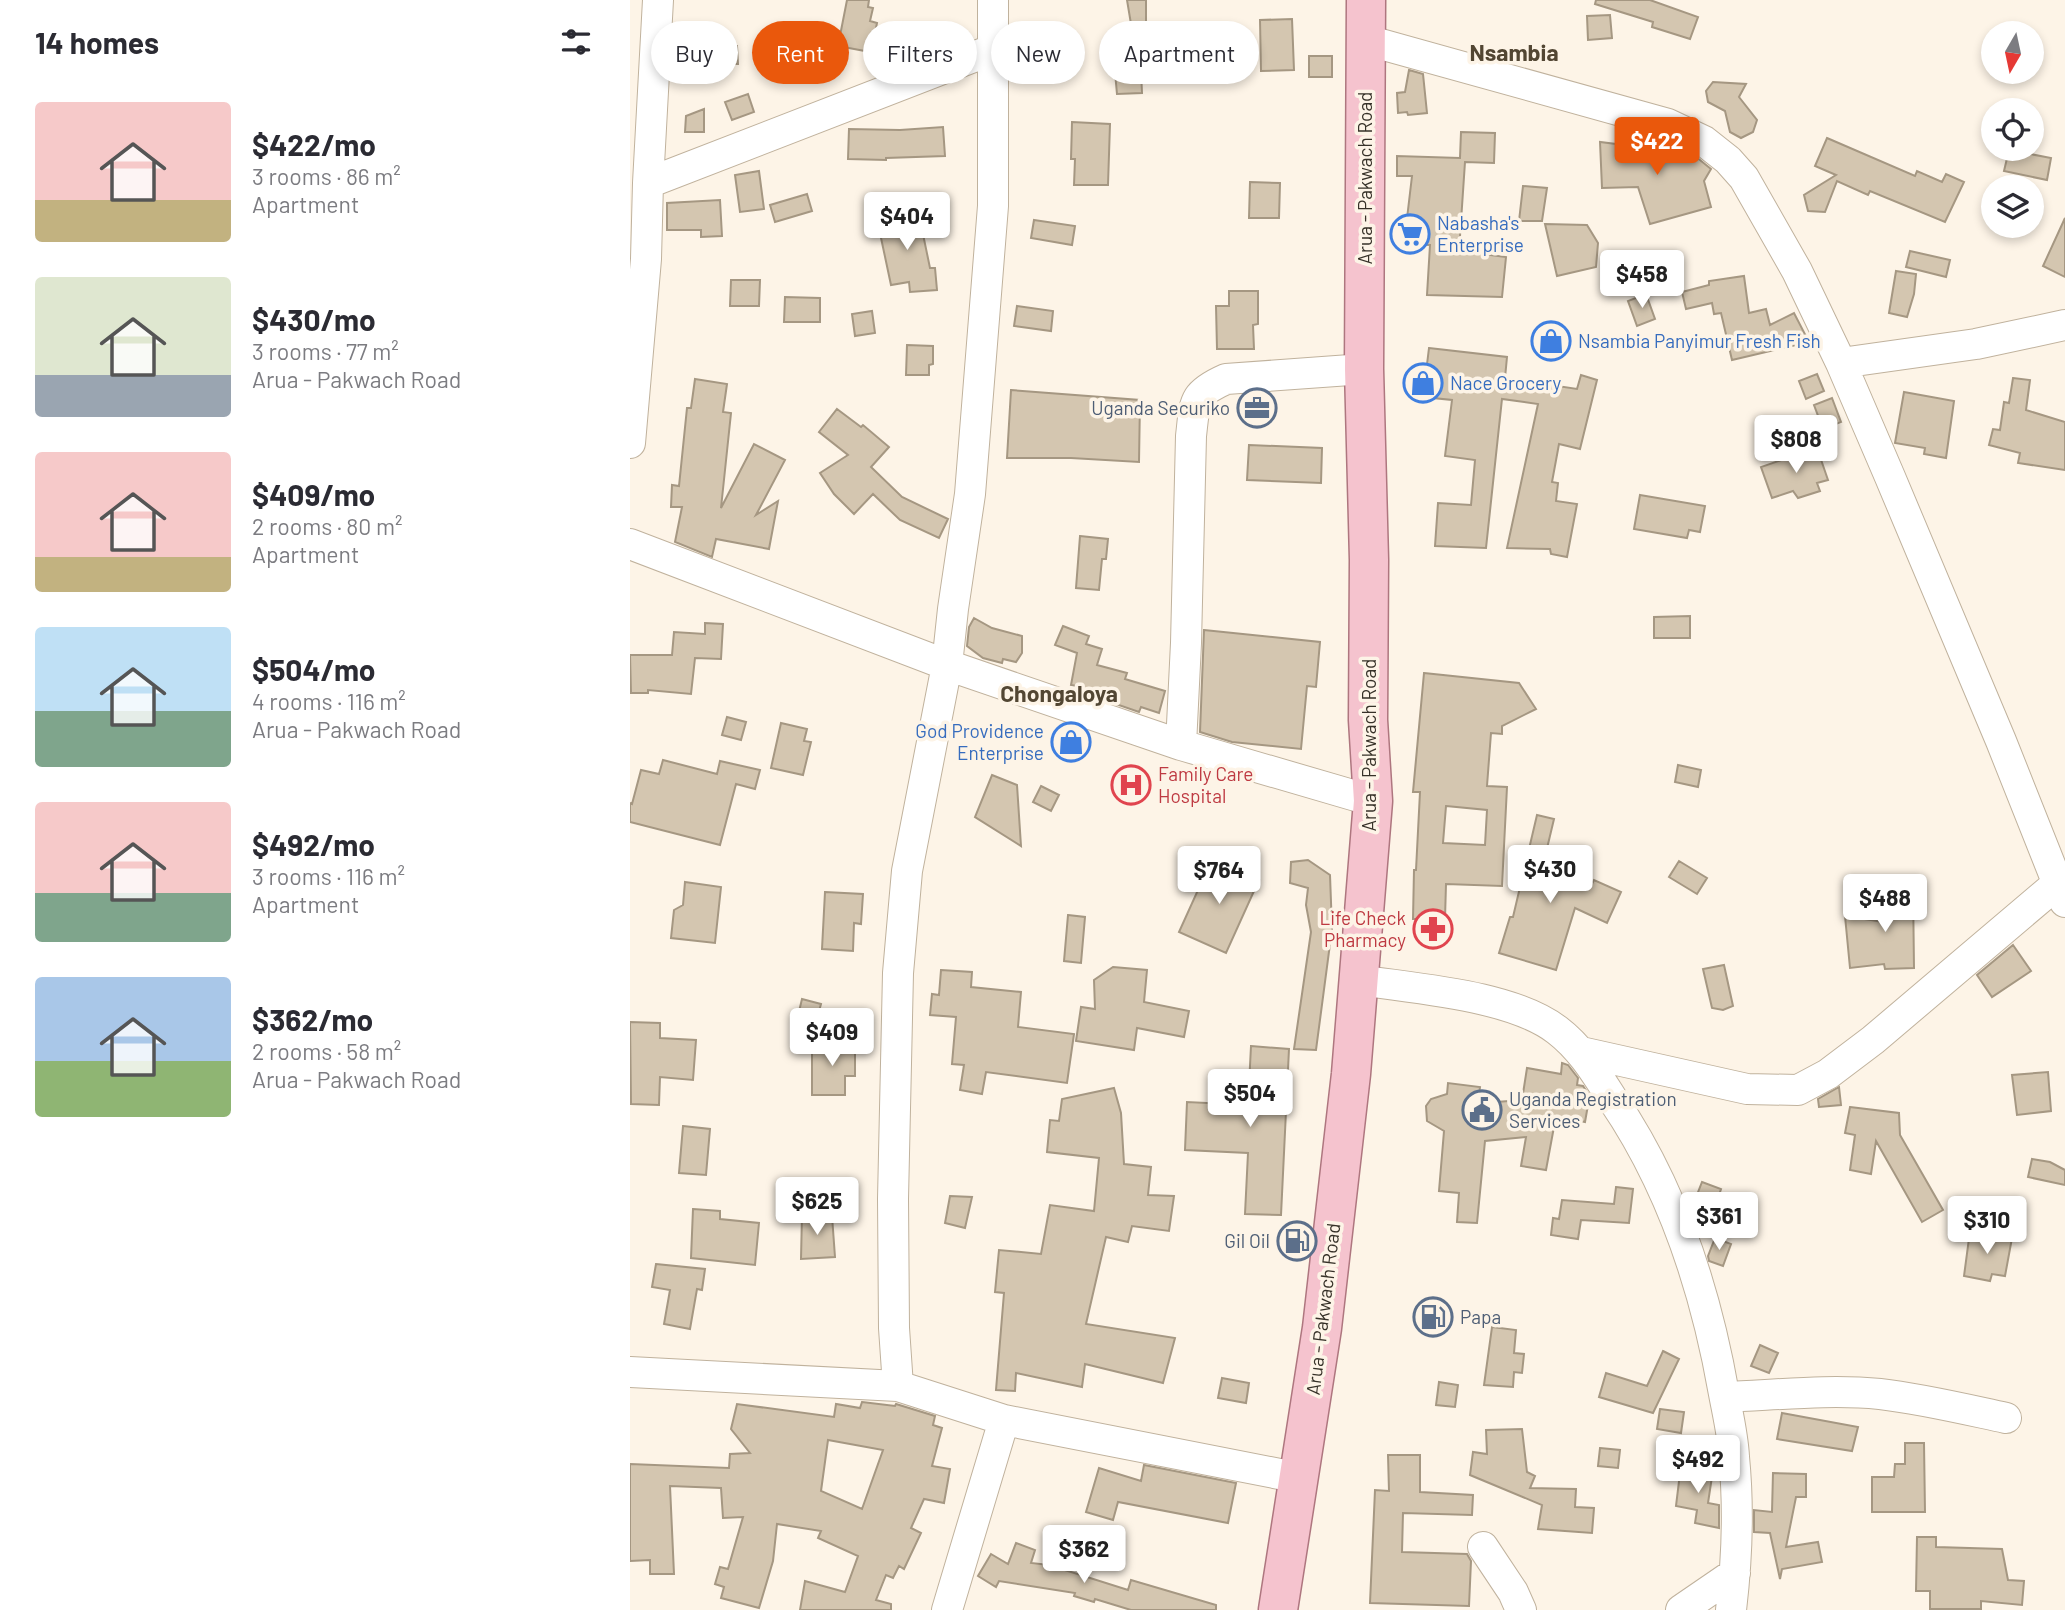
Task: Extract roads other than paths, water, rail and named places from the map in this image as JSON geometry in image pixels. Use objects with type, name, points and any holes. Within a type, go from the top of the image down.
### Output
[{"type":"main road","name":"Arua - Pakwach Road","points":[[1278,1610],[1322,1328],[1351,1074],[1373,801],[1368,720],[1369,560],[1364,369],[1366,0]]},
{"type":"street","points":[[630,443],[638,260],[648,183],[658,0]]},
{"type":"street","points":[[993,0],[993,21]]},
{"type":"street","points":[[1366,40],[1668,124],[1704,141],[1728,160],[1744,178],[1797,271],[1840,363],[2062,889],[1873,1040],[1828,1074],[1798,1090],[1747,1089],[1581,1052]]},
{"type":"street","points":[[648,183],[991,50]]},
{"type":"street","points":[[898,1386],[893,1199],[898,973],[907,871],[947,665],[970,494],[993,206],[994,84]]},
{"type":"street","points":[[1840,363],[1976,344],[2065,325]]},
{"type":"street","points":[[1181,745],[1191,436],[1195,405],[1205,388],[1226,379],[1364,369]]},
{"type":"street","points":[[630,544],[947,665],[1181,745],[1373,801]]},
{"type":"street","points":[[1359,980],[1493,1002],[1528,1014],[1557,1030],[1581,1052],[1627,1120],[1662,1184],[1697,1278],[1717,1353],[1734,1456],[1735,1573],[1731,1610]]},
{"type":"street","points":[[630,1372],[898,1386],[1004,1420],[1300,1478]]},
{"type":"street","points":[[1725,1398],[1825,1393],[1877,1394],[1926,1400],[2006,1418]]},
{"type":"street","points":[[947,1610],[1004,1420]]},
{"type":"street","points":[[1483,1547],[1513,1592],[1521,1610]]},
{"type":"street","points":[[1681,1610],[1735,1573]]},
{"type":"place","name":"Nabasha's Enterprise","points":[[1410,234]]},
{"type":"place","name":"Nsambia Panyimur Fresh Fish","points":[[1551,341]]},
{"type":"place","name":"Nace Grocery","points":[[1423,383]]},
{"type":"place","name":"Uganda Securiko","points":[[1257,408]]},
{"type":"place","name":"God Providence Enterprise","points":[[1071,742]]},
{"type":"place","name":"Family Care Hospital","points":[[1131,785]]},
{"type":"place","name":"Life Check Pharmacy","points":[[1433,929]]},
{"type":"place","name":"Uganda Registration Services","points":[[1482,1110]]},
{"type":"place","name":"Gil Oil","points":[[1297,1241]]},
{"type":"place","name":"Papa","points":[[1433,1317]]},
{"type":"district","name":"Nsambia","points":[[1514,53]]},
{"type":"district","name":"Chongaloya","points":[[1059,694]]}]
